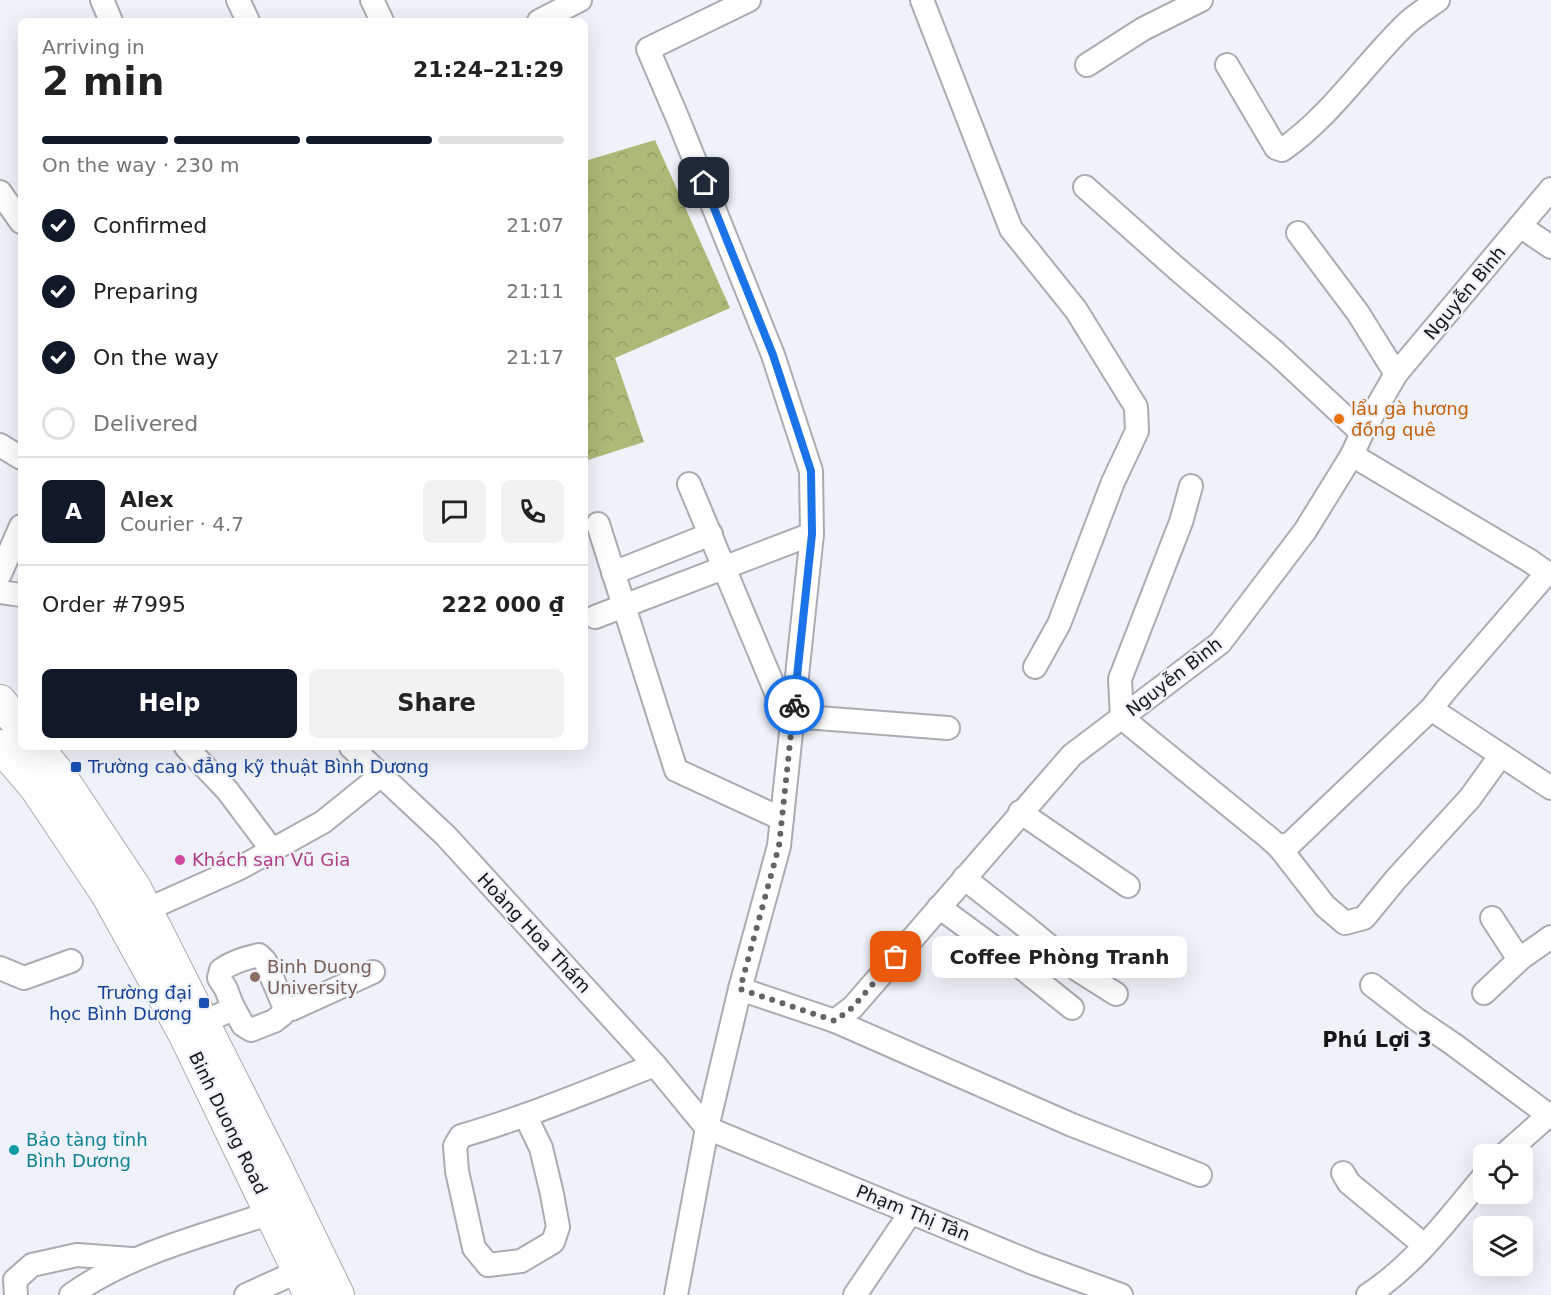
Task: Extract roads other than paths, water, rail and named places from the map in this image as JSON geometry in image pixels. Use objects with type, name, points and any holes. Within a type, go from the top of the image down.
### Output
[{"type":"highway","points":[[0,701],[18,723]]},
{"type":"highway","name":"Binh Duong Road","points":[[0,746],[36,788],[107,894],[185,1035],[305,1283]]},
{"type":"highway","name":"Binh Duong Road","points":[[39,750],[59,774],[135,888],[338,1295]]},
{"type":"street","points":[[102,0],[110,18]]},
{"type":"street","points":[[372,0],[381,18]]},
{"type":"street","points":[[545,18],[580,0]]},
{"type":"street","points":[[676,1295],[707,1128],[740,989],[779,846],[812,534],[811,471],[776,366],[648,49],[749,0]]},
{"type":"street","points":[[922,0],[1011,229],[1076,310],[1136,407],[1137,431],[1113,482],[1059,624],[1035,668]]},
{"type":"street","points":[[1087,65],[1143,29],[1201,0]]},
{"type":"street","points":[[1227,65],[1276,148],[1282,150],[1324,113],[1406,23],[1438,0]]},
{"type":"street","points":[[1085,187],[1275,352],[1362,433]]},
{"type":"street","name":"Nguyễn Bình","points":[[835,1021],[853,1007],[1072,755],[1220,643],[1305,531],[1352,455],[1396,374],[1551,189]]},
{"type":"street","points":[[0,192],[18,218]]},
{"type":"street","points":[[1520,226],[1551,247]]},
{"type":"street","points":[[1298,233],[1358,313],[1396,374]]},
{"type":"street","points":[[0,446],[18,456]]},
{"type":"street","points":[[1279,847],[1291,843],[1431,709],[1550,572],[1352,455]]},
{"type":"street","points":[[689,484],[792,722]]},
{"type":"street","points":[[1191,486],[1181,522],[1120,679],[1122,718],[1279,847],[1325,906],[1345,923],[1364,918],[1396,879],[1470,798],[1501,755]]},
{"type":"street","points":[[598,524],[676,770],[782,819]]},
{"type":"street","points":[[0,574],[18,533]]},
{"type":"street","points":[[613,573],[711,534]]},
{"type":"street","points":[[595,617],[812,534]]},
{"type":"street","points":[[0,592],[18,595]]},
{"type":"street","points":[[1431,709],[1551,788]]},
{"type":"street","points":[[792,722],[948,728]]},
{"type":"street","points":[[189,750],[227,790],[272,850]]},
{"type":"street","name":"Hoàng Hoa Thám","points":[[354,750],[446,836],[655,1065],[707,1128]]},
{"type":"street","points":[[146,910],[240,868],[322,822],[380,776]]},
{"type":"street","points":[[1020,813],[1128,886]]},
{"type":"street","points":[[964,878],[1078,970],[1116,994]]},
{"type":"street","points":[[939,907],[1023,968],[1072,1008]]},
{"type":"street","points":[[1492,918],[1518,958],[1521,958]]},
{"type":"street","points":[[1484,993],[1521,958],[1551,937]]},
{"type":"street","points":[[259,955],[265,961],[284,1006],[283,1014],[274,1021],[251,1030],[243,1025],[232,1005],[219,978],[221,970],[228,965],[259,955]]},
{"type":"street","points":[[0,968],[24,978],[71,962]]},
{"type":"street","points":[[284,1006],[292,1009],[373,972]]},
{"type":"street","points":[[1372,985],[1550,1115],[1517,1144]]},
{"type":"street","points":[[740,989],[835,1021],[1072,1125],[1200,1175]]},
{"type":"street","points":[[203,1023],[228,1011],[232,1005]]},
{"type":"street","points":[[525,1115],[541,1148],[558,1227],[553,1242],[521,1261],[488,1265],[474,1248],[457,1171],[455,1146],[461,1136],[525,1115],[655,1065]]},
{"type":"street","name":"Phạm Thị Tân","points":[[707,1128],[1033,1263],[1121,1295]]},
{"type":"street","points":[[1343,1173],[1349,1184],[1424,1245]]},
{"type":"street","points":[[1368,1295],[1409,1262],[1473,1189]]},
{"type":"street","points":[[855,1295],[911,1212]]},
{"type":"street","points":[[71,1295],[133,1259],[271,1213]]},
{"type":"street","points":[[16,1295],[15,1280],[32,1265],[77,1256],[133,1259]]},
{"type":"street","points":[[246,1295],[305,1283]]},
{"type":"place","name":"lẩu gà hương đồng quê","points":[[1339,419]]},
{"type":"place","name":"Trường cao đẳng kỹ thuật Bình Dương","points":[[76,767]]},
{"type":"place","name":"Khách sạn Vũ Gia","points":[[180,860]]},
{"type":"place","name":"Coffee Phòng Tranh","points":[[896,957]]},
{"type":"place","name":"Binh Duong University","points":[[255,977]]},
{"type":"place","name":"Trường đại học Bình Dương","points":[[204,1003]]},
{"type":"place","name":"Bảo tàng tỉnh Bình Dương","points":[[14,1150]]},
{"type":"district","name":"Phú Lợi 3","points":[[1377,1040]]}]
